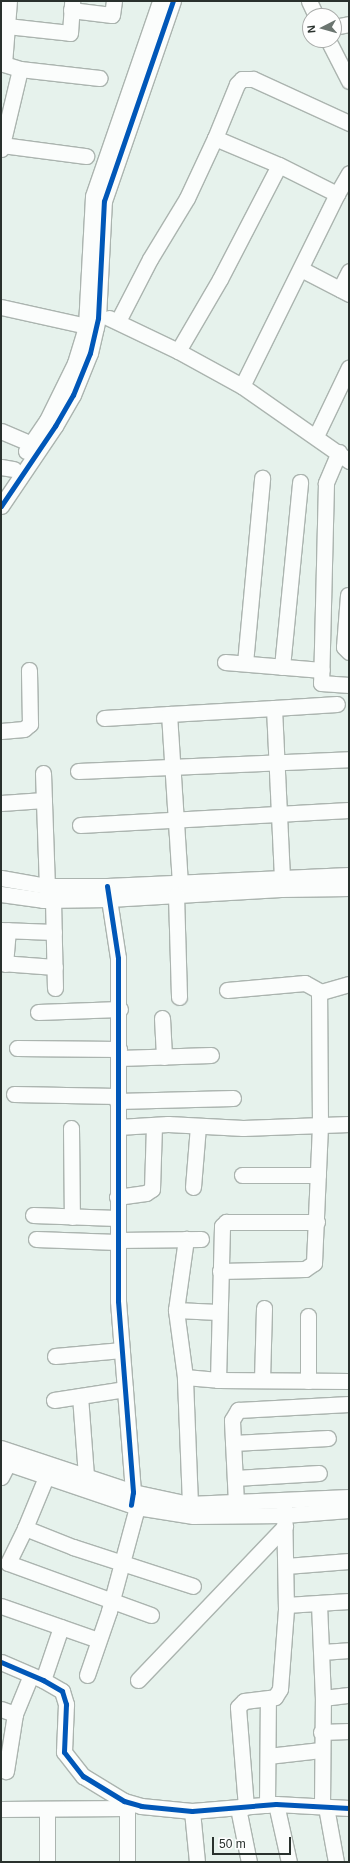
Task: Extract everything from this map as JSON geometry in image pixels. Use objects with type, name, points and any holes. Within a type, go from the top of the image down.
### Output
[{"type":"street","points":[[9,1],[4,64],[20,69],[98,78]]},
{"type":"street","points":[[7,26],[70,33],[72,6],[112,15],[114,1]]},
{"type":"street","points":[[1,488],[8,468],[31,444],[47,420],[72,372],[94,323],[93,196],[160,1]]},
{"type":"street","points":[[1,506],[73,395],[94,323],[104,202],[173,1]]},
{"type":"street","points":[[332,48],[348,76]]},
{"type":"street","points":[[20,69],[1,147],[86,156]]},
{"type":"street","points":[[118,321],[150,259],[187,198],[216,138],[237,84],[247,78],[349,123]]},
{"type":"street","points":[[216,138],[279,165],[338,194]]},
{"type":"street","points":[[178,351],[220,279],[279,165]]},
{"type":"street","points":[[242,386],[349,173]]},
{"type":"street","points":[[301,269],[345,291],[349,272]]},
{"type":"street","points":[[3,311],[94,323],[118,321],[178,351],[242,386],[316,436],[344,457],[326,483],[322,683],[349,685]]},
{"type":"street","points":[[316,436],[349,367]]},
{"type":"street","points":[[1,431],[31,444]]},
{"type":"street","points":[[245,663],[262,478]]},
{"type":"street","points":[[282,667],[300,482]]},
{"type":"street","points":[[348,595],[344,647],[349,652]]},
{"type":"street","points":[[225,662],[322,670]]},
{"type":"street","points":[[1,731],[24,729],[30,724],[29,670]]},
{"type":"street","points":[[104,718],[337,704]]},
{"type":"street","points":[[274,708],[282,877]]},
{"type":"street","points":[[169,714],[176,820],[179,997]]},
{"type":"street","points":[[78,771],[349,758]]},
{"type":"street","points":[[44,773],[47,886]]},
{"type":"street","points":[[1,803],[44,800]]},
{"type":"street","points":[[80,825],[349,810]]},
{"type":"street","points":[[178,889],[282,877],[349,875]]},
{"type":"street","points":[[1,878],[47,886],[108,893]]},
{"type":"street","points":[[1,894],[53,900],[108,893],[178,889],[349,888]]},
{"type":"street","points":[[86,1675],[112,1602],[123,1563],[134,1501],[122,1350],[117,1241],[117,1098],[120,1009],[118,958],[108,893]]},
{"type":"street","points":[[53,900],[55,988]]},
{"type":"street","points":[[54,932],[4,930],[3,963],[55,966]]},
{"type":"street","points":[[227,990],[305,984],[321,992],[349,984]]},
{"type":"street","points":[[220,1272],[310,1267],[316,1256],[320,1125],[319,996],[321,992]]},
{"type":"street","points":[[38,1012],[120,1009]]},
{"type":"street","points":[[162,1018],[164,1057]]},
{"type":"street","points":[[18,1048],[164,1057],[211,1055]]},
{"type":"street","points":[[14,1094],[117,1098],[233,1098]]},
{"type":"street","points":[[118,1127],[154,1125],[243,1128],[349,1124]]},
{"type":"street","points":[[117,1197],[146,1193],[152,1189],[154,1125]]},
{"type":"street","points":[[193,1187],[198,1126]]},
{"type":"street","points":[[71,1128],[72,1217]]},
{"type":"street","points":[[242,1175],[318,1175]]},
{"type":"street","points":[[33,1215],[117,1218]]},
{"type":"street","points":[[218,1380],[218,1312],[223,1224],[317,1222]]},
{"type":"street","points":[[36,1239],[117,1241],[201,1238]]},
{"type":"street","points":[[186,1239],[176,1310],[185,1377],[190,1504]]},
{"type":"street","points":[[262,1380],[264,1308]]},
{"type":"street","points":[[176,1310],[218,1312]]},
{"type":"street","points":[[308,1316],[308,1381]]},
{"type":"street","points":[[55,1356],[122,1350]]},
{"type":"street","points":[[185,1377],[218,1380],[349,1381]]},
{"type":"street","points":[[54,1400],[125,1390]]},
{"type":"street","points":[[80,1396],[86,1476]]},
{"type":"street","points":[[236,1503],[232,1420],[238,1410],[349,1404]]},
{"type":"street","points":[[233,1443],[328,1438]]},
{"type":"street","points":[[1,1448],[86,1476],[134,1501],[190,1504],[236,1503],[284,1514],[349,1497]]},
{"type":"street","points":[[1,1477],[4,1462],[46,1477],[193,1516],[284,1514],[349,1510]]},
{"type":"street","points":[[235,1478],[319,1473]]},
{"type":"street","points":[[46,1477],[25,1528],[8,1563],[151,1615]]},
{"type":"street","points":[[249,1862],[242,1808],[238,1707],[244,1701],[275,1697],[280,1689],[286,1605],[284,1514]]},
{"type":"street","points":[[138,1680],[284,1514]]},
{"type":"street","points":[[25,1528],[193,1586]]},
{"type":"street","points":[[286,1566],[349,1561]]},
{"type":"street","points":[[286,1605],[349,1601]]},
{"type":"street","points":[[320,1604],[323,1698],[321,1750],[324,1807],[336,1862]]},
{"type":"street","points":[[1,1606],[98,1640]]},
{"type":"street","points":[[6,1771],[6,1745],[15,1714],[37,1678],[61,1627]]},
{"type":"street","points":[[322,1652],[349,1650]]},
{"type":"street","points":[[1,1662],[57,1687],[65,1697],[64,1752],[83,1776],[127,1806]]},
{"type":"street","points":[[323,1698],[349,1696]]},
{"type":"street","points":[[268,1699],[268,1756],[271,1805],[289,1862]]},
{"type":"street","points":[[1,1709],[15,1714]]},
{"type":"street","points":[[321,1732],[349,1731]]},
{"type":"street","points":[[268,1756],[321,1750]]},
{"type":"street","points":[[1,1810],[47,1810],[127,1806],[192,1811],[271,1805],[349,1808]]},
{"type":"street","points":[[127,1806],[127,1862]]},
{"type":"street","points":[[47,1810],[48,1862]]},
{"type":"street","points":[[192,1811],[197,1862]]},
{"type":"cycle path","points":[[1,506],[55,426],[73,395],[90,353],[98,318],[104,201],[173,1]]},
{"type":"cycle path","points":[[107,886],[118,958],[118,1301],[133,1492],[131,1505]]},
{"type":"cycle path","points":[[1,1662],[43,1680],[62,1691],[66,1704],[64,1752],[83,1776],[124,1801],[141,1806],[192,1811],[276,1804],[349,1808]]}]
